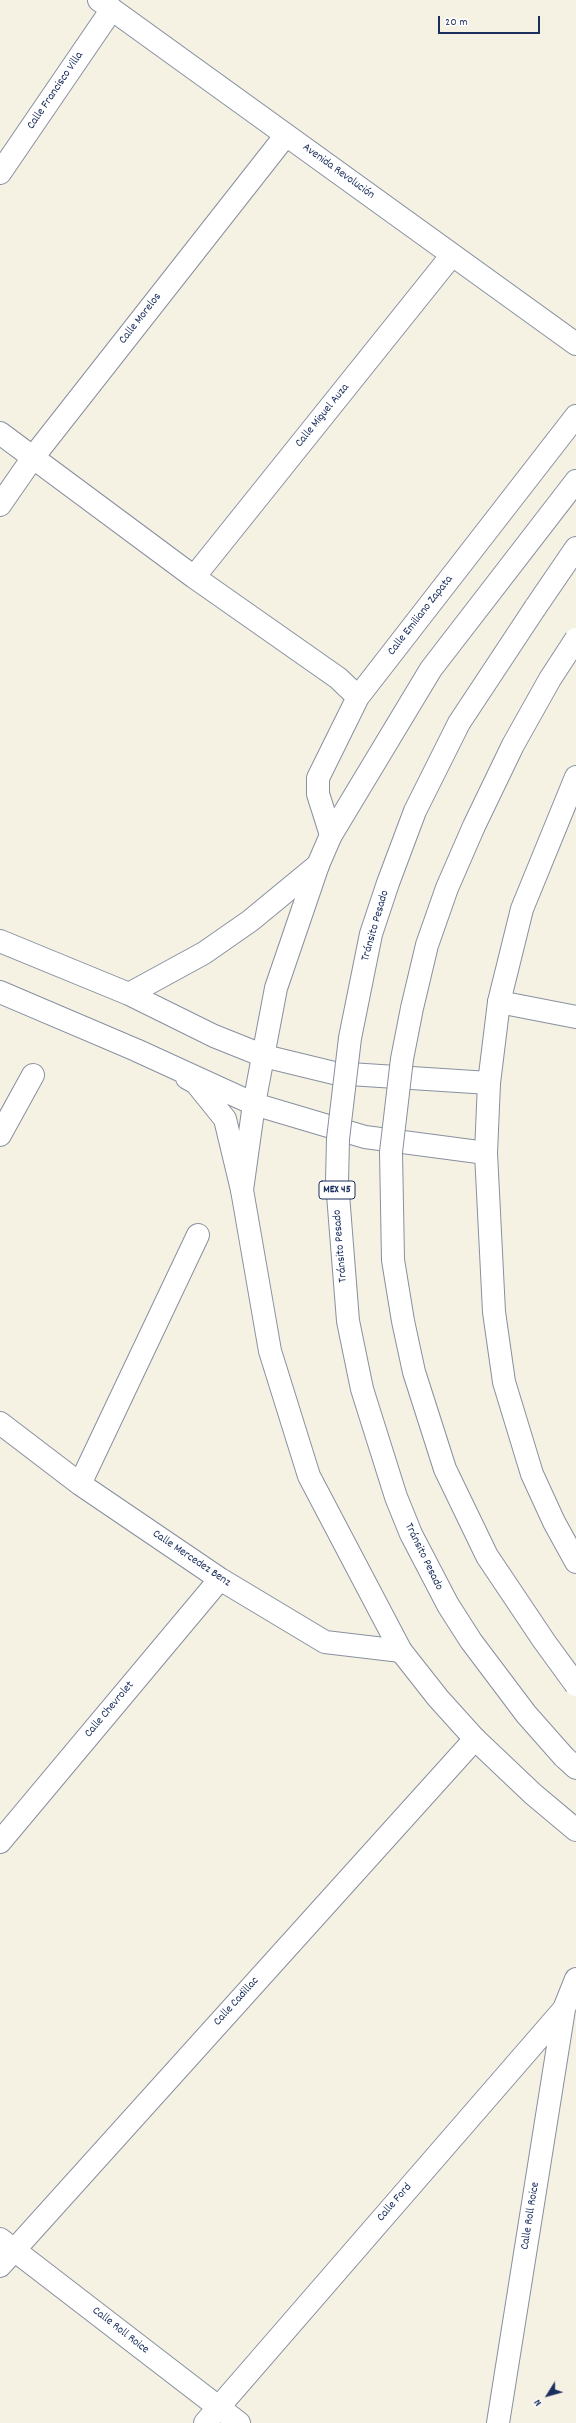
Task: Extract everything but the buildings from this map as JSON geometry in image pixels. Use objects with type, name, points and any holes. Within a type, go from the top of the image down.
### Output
[{"type":"street","name":"Avenida Revolución","points":[[106,5],[576,344]]},
{"type":"street","name":"Calle Francisco Villa","points":[[0,172],[106,5]]},
{"type":"street","name":"Calle Morelos","points":[[0,505],[34,456],[286,135]]},
{"type":"street","name":"Calle Miguel Auza","points":[[194,577],[452,255]]},
{"type":"street","name":"Calle Emiliano Zapata","points":[[332,835],[318,794],[318,778],[358,697],[576,416]]},
{"type":"street","points":[[0,433],[34,456],[194,577],[338,678],[358,697]]},
{"type":"street","points":[[242,1190],[254,1104],[276,988],[318,865],[332,835],[431,668],[576,480]]},
{"type":"street","name":"Tránsito Pesado","points":[[570,1762],[526,1714],[471,1641],[448,1605],[411,1534],[396,1497],[362,1389],[348,1320],[337,1182],[338,1139],[352,1031],[371,934],[388,883],[416,811],[459,723],[576,548]]},
{"type":"street","points":[[576,639],[550,679],[513,745],[474,826],[444,895],[427,946],[402,1059],[391,1145],[391,1176],[393,1260],[403,1321],[414,1372],[445,1469],[487,1556],[544,1641],[576,1684]]},
{"type":"street","points":[[576,777],[522,909],[499,1002],[489,1083],[486,1154],[494,1312],[504,1382],[532,1474],[554,1522],[576,1562]]},
{"type":"street","points":[[129,994],[204,953],[250,921],[318,865]]},
{"type":"street","points":[[0,941],[129,994],[214,1036],[264,1056],[334,1073],[489,1083]]},
{"type":"street","points":[[0,992],[136,1050],[254,1104],[365,1137],[486,1154]]},
{"type":"street","points":[[499,1002],[576,1017]]},
{"type":"street","points":[[136,1050],[196,1083],[225,1119],[242,1190],[270,1352],[309,1476],[402,1651],[438,1698],[475,1739],[533,1794],[576,1830]]},
{"type":"street","points":[[0,1135],[33,1075]]},
{"type":"street","points":[[80,1484],[198,1235]]},
{"type":"street","name":"Calle Mercedez Benz","points":[[3,1433],[220,1579],[325,1642],[402,1651]]},
{"type":"street","name":"Calle Chevrolet","points":[[0,1842],[220,1579]]},
{"type":"street","name":"Calle Cadillac","points":[[0,2266],[7,2244],[475,1739]]},
{"type":"street","name":"Calle Ford","points":[[212,2415],[564,2009],[576,1979]]},
{"type":"street","name":"Calle Roll Roice","points":[[498,2423],[564,2009]]},
{"type":"street","name":"Calle Roll Roice","points":[[7,2244],[212,2415],[239,2423]]}]
